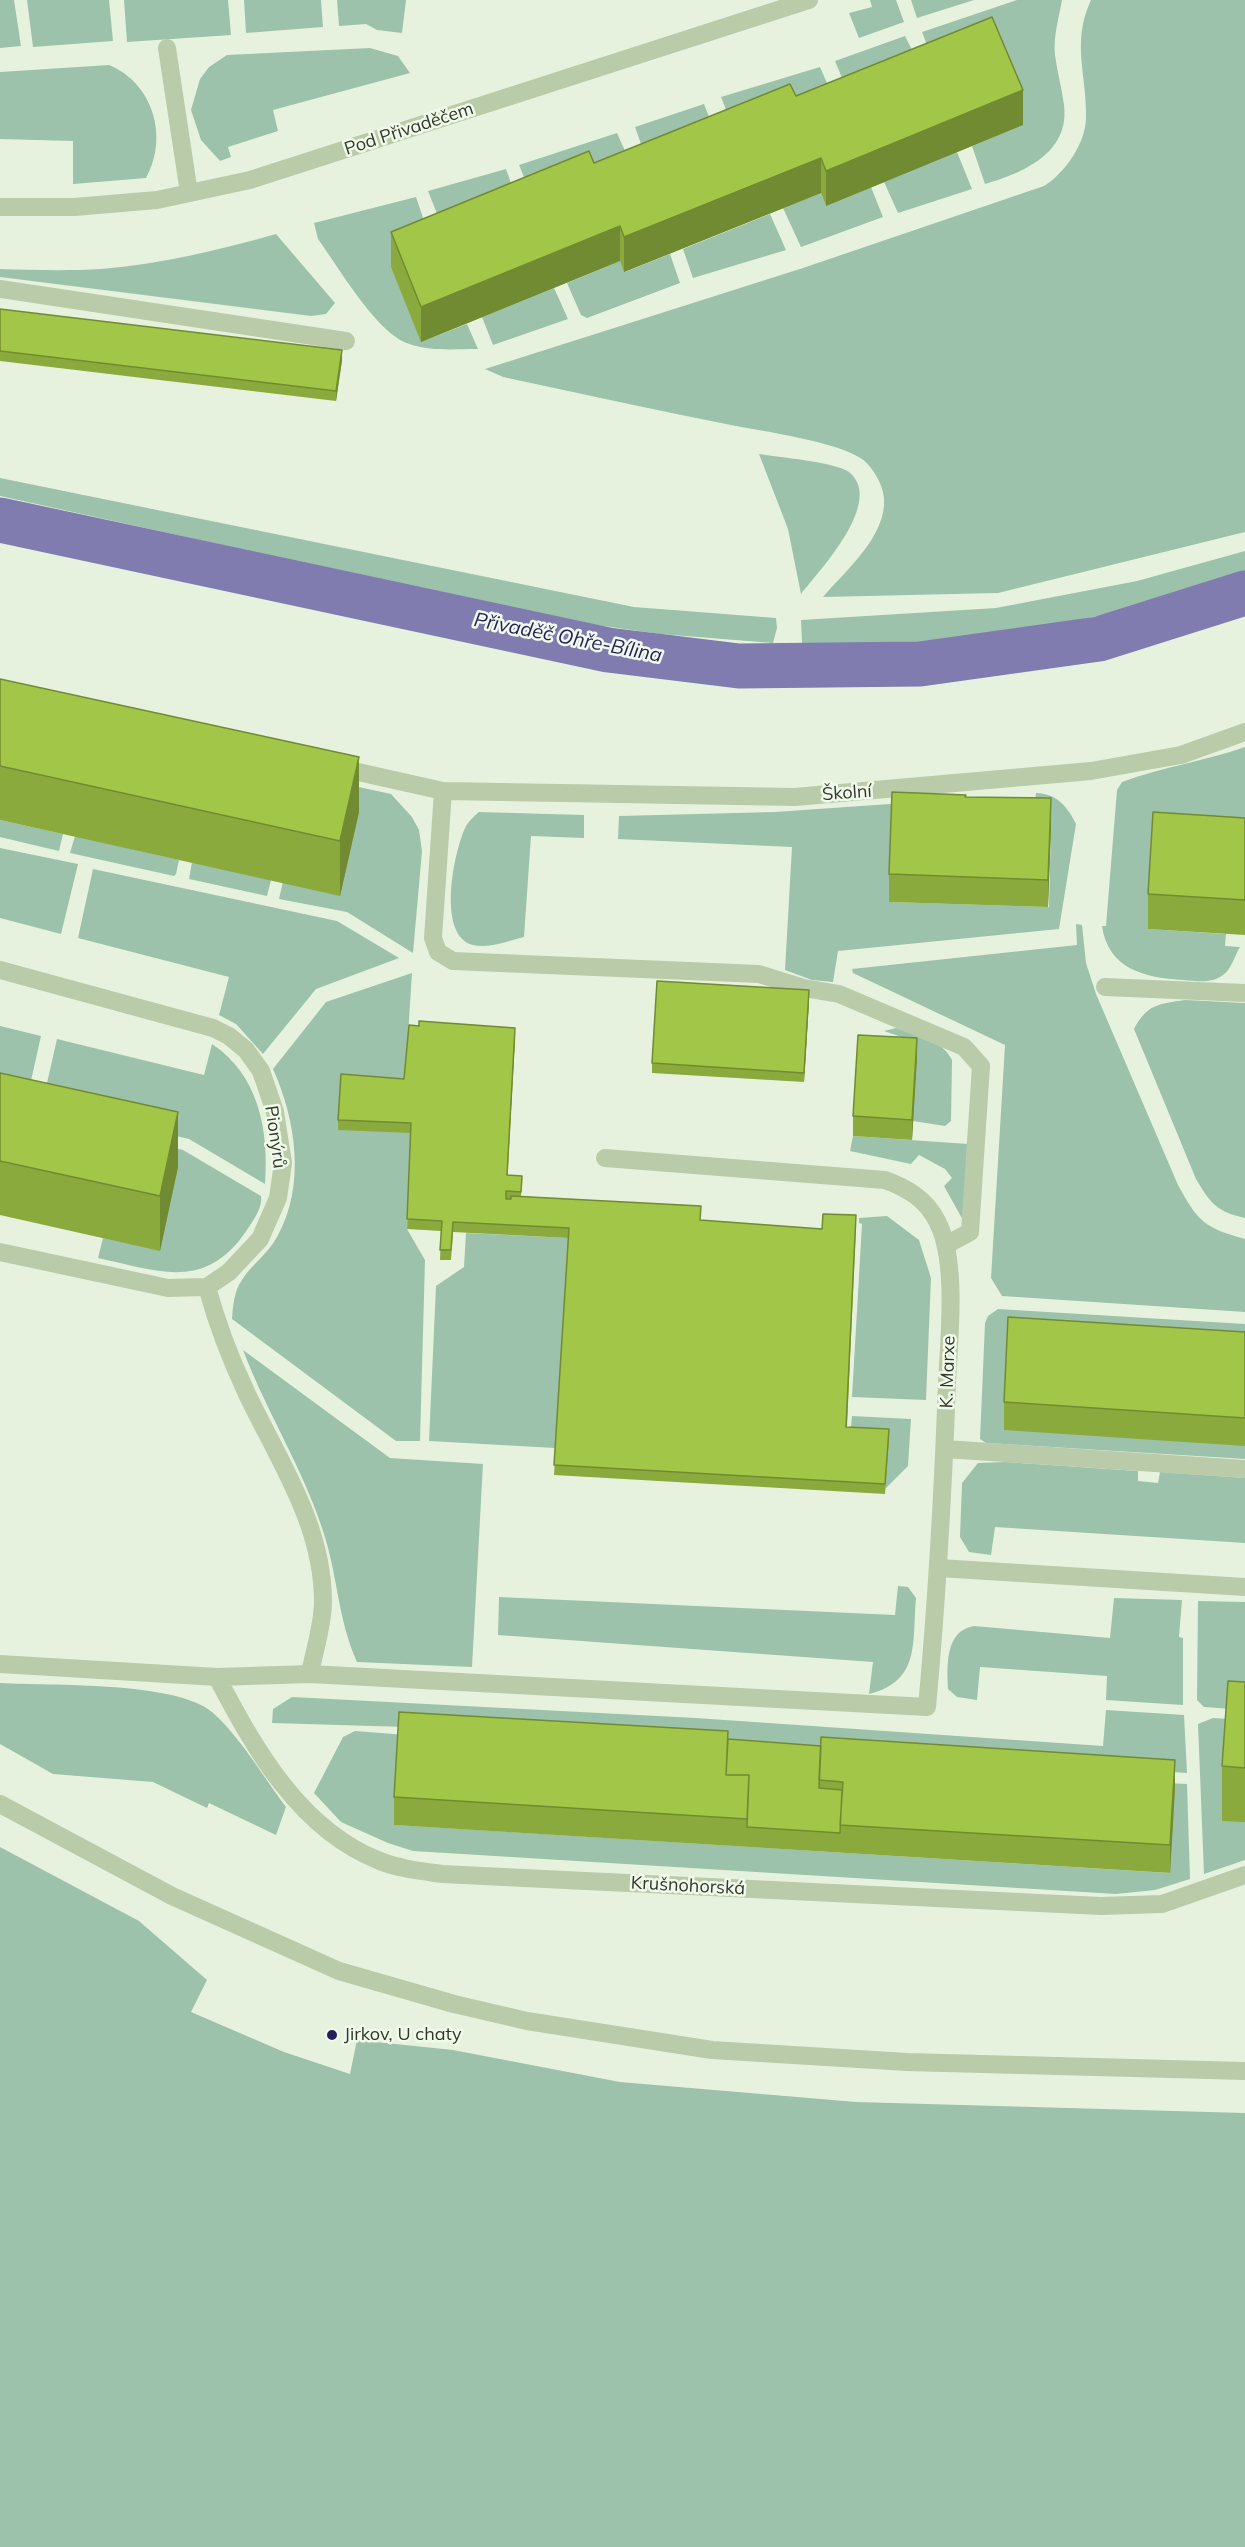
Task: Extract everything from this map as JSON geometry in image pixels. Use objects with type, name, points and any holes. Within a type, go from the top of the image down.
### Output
[{"type":"street","name":"Pod Přivaděčem","points":[[0,207],[74,207],[157,200],[250,180],[809,0]]},
{"type":"street","points":[[167,48],[189,193]]},
{"type":"street","points":[[0,289],[346,341]]},
{"type":"street","name":"Školní","points":[[316,763],[443,791],[795,797],[1091,771],[1181,755],[1245,732]]},
{"type":"street","points":[[443,791],[433,938],[438,952],[453,961],[759,974],[804,988],[839,994],[964,1047],[981,1066],[970,1233],[946,1245]]},
{"type":"street","name":"Pionýrů","points":[[0,970],[213,1028],[229,1036],[246,1050],[261,1071],[275,1112],[283,1163],[278,1198],[260,1239],[229,1272],[207,1287]]},
{"type":"street","points":[[1105,987],[1245,993]]},
{"type":"street","name":"K. Marxe","points":[[310,1674],[927,1707],[939,1568],[951,1298],[946,1245],[938,1221],[924,1201],[906,1188],[885,1180],[604,1158]]},
{"type":"street","points":[[0,1252],[168,1288],[207,1287],[216,1320],[247,1394],[283,1462],[313,1536],[320,1568],[323,1604],[310,1674],[216,1677],[0,1664]]},
{"type":"street","points":[[945,1449],[1245,1469]]},
{"type":"street","points":[[939,1568],[1245,1587]]},
{"type":"street","name":"Krušnohorská","points":[[216,1677],[242,1724],[284,1787],[304,1808],[331,1833],[378,1860],[409,1870],[442,1874],[1101,1906],[1162,1904],[1245,1875]]},
{"type":"street","points":[[0,1804],[172,1896],[339,1971],[454,2004],[526,2021],[712,2050],[907,2062],[1245,2071]]},
{"type":"green space","points":[[0,0],[14,0],[21,46],[0,48]]},
{"type":"green space","points":[[27,0],[109,0],[113,41],[33,47]]},
{"type":"green space","points":[[124,0],[228,0],[231,35],[127,42]]},
{"type":"green space","points":[[244,0],[321,0],[323,27],[246,33]]},
{"type":"green space","points":[[337,0],[406,0],[402,33],[377,30],[366,24],[339,26]]},
{"type":"green space","points":[[870,0],[896,0],[904,22],[859,38],[849,13],[872,7]]},
{"type":"green space","points":[[911,0],[974,0],[917,18]]},
{"type":"green space","points":[[1017,0],[1062,0],[1055,48],[1064,105],[1064,122],[1060,136],[1041,158],[1014,174],[985,184],[972,146],[1023,125],[938,74],[922,32]]},
{"type":"green space","points":[[1091,0],[1245,0],[1245,532],[998,593],[823,597],[863,552],[879,526],[883,512],[884,498],[880,482],[874,471],[862,459],[836,447],[818,442],[503,377],[485,369],[803,268],[1044,186],[1066,166],[1078,147],[1085,128],[1086,102],[1081,45],[1085,16]]},
{"type":"green space","points":[[905,36],[926,78],[854,107],[835,61]]},
{"type":"green space","points":[[370,48],[398,56],[410,73],[273,110],[278,131],[228,147],[231,157],[220,161],[201,140],[191,110],[200,79],[209,67],[227,55]]},
{"type":"green space","points":[[109,65],[124,73],[137,84],[153,113],[156,146],[153,162],[146,178],[73,184],[73,141],[0,139],[0,72]]},
{"type":"green space","points":[[820,67],[840,113],[738,140],[721,97]]},
{"type":"green space","points":[[704,104],[721,147],[652,175],[635,127]]},
{"type":"green space","points":[[617,133],[638,180],[537,208],[519,165]]},
{"type":"green space","points":[[957,152],[972,189],[898,213],[884,182]]},
{"type":"green space","points":[[506,169],[522,214],[449,244],[428,191]]},
{"type":"green space","points":[[871,187],[883,217],[801,247],[783,208],[821,193],[826,206]]},
{"type":"green space","points":[[416,197],[434,250],[421,342],[467,324],[478,349],[421,347],[404,342],[392,334],[380,324],[357,296],[318,239],[314,223]]},
{"type":"green space","points":[[770,214],[786,250],[693,278],[683,249]]},
{"type":"green space","points":[[276,234],[335,303],[326,314],[311,316],[0,277],[0,269],[89,270],[146,264],[211,251]]},
{"type":"green space","points":[[670,254],[680,283],[587,318],[581,315],[567,283],[620,261],[625,272]]},
{"type":"green space","points":[[554,288],[568,319],[493,345],[482,317]]},
{"type":"green space","points":[[759,454],[842,468],[849,472],[858,485],[859,500],[855,517],[846,535],[801,594],[788,529]]},
{"type":"green space","points":[[0,478],[634,607],[776,618],[777,628],[773,643],[660,634],[568,621],[0,496]]},
{"type":"green space","points":[[1245,551],[1245,571],[1173,596],[1094,617],[1015,632],[939,642],[802,644],[801,620],[996,608],[1137,581]]},
{"type":"green space","points":[[1245,747],[1245,826],[1148,929],[1226,934],[1225,946],[1240,947],[1233,962],[1223,975],[1214,980],[1204,981],[1155,977],[1130,968],[1112,952],[1102,926],[1106,926],[1117,790],[1122,782]]},
{"type":"green space","points":[[307,776],[391,794],[412,817],[419,830],[422,851],[413,953],[347,912],[279,899]]},
{"type":"green space","points":[[1036,793],[1055,798],[1069,812],[1076,824],[1059,929],[838,951],[833,982],[812,980],[785,970],[792,847],[618,839],[619,816],[775,812],[961,799],[889,902],[1049,907],[1051,826],[1032,825]]},
{"type":"green space","points":[[479,812],[584,815],[584,838],[531,836],[524,937],[485,946],[473,945],[462,938],[455,926],[451,910],[453,872],[461,838],[466,826]]},
{"type":"green space","points":[[0,820],[63,834],[59,851],[0,837]]},
{"type":"green space","points":[[75,836],[179,860],[176,874],[174,876],[70,853]]},
{"type":"green space","points":[[0,848],[78,864],[61,934],[0,918]]},
{"type":"green space","points":[[192,862],[271,880],[267,896],[189,879]]},
{"type":"green space","points":[[93,869],[337,921],[399,958],[316,989],[263,1054],[236,1024],[219,1015],[229,977],[78,938]]},
{"type":"green space","points":[[1076,924],[1082,925],[1086,963],[1096,994],[1178,1185],[1191,1208],[1204,1222],[1220,1231],[1245,1239],[1245,1312],[1002,1296],[991,1278],[1005,1045],[853,973],[852,969],[1077,945]]},
{"type":"green space","points":[[412,973],[408,1035],[411,1133],[407,1229],[425,1260],[420,1441],[396,1441],[232,1319],[234,1299],[239,1284],[277,1237],[292,1196],[295,1175],[292,1131],[273,1069],[326,1002]]},
{"type":"green space","points":[[1185,1000],[1245,1003],[1245,1218],[1228,1213],[1215,1205],[1196,1179],[1134,1029],[1149,1010]]},
{"type":"green space","points":[[0,1026],[41,1036],[26,1103],[0,1097]]},
{"type":"green space","points":[[896,1028],[935,1043],[948,1053],[952,1060],[951,1121],[945,1126],[913,1121],[910,1040],[884,1031]]},
{"type":"green space","points":[[57,1039],[204,1075],[212,1044],[241,1072],[258,1106],[265,1144],[265,1184],[189,1139],[42,1105]]},
{"type":"green space","points":[[125,1136],[183,1150],[261,1196],[255,1218],[231,1250],[215,1262],[197,1270],[180,1272],[141,1268],[98,1258],[103,1238],[160,1250]]},
{"type":"green space","points":[[853,1136],[968,1144],[964,1222],[944,1186],[952,1178],[945,1169],[919,1155],[911,1164],[850,1151]]},
{"type":"green space","points":[[887,1216],[919,1240],[931,1278],[926,1400],[852,1397],[862,1224],[859,1223],[859,1218]]},
{"type":"green space","points":[[466,1233],[569,1238],[555,1448],[429,1441],[436,1286],[464,1267]]},
{"type":"green space","points":[[998,1309],[1245,1324],[1245,1459],[986,1443],[980,1439],[985,1323],[988,1316]]},
{"type":"green space","points":[[243,1350],[390,1458],[483,1464],[472,1667],[357,1662],[346,1630],[329,1550],[316,1510]]},
{"type":"green space","points":[[852,1416],[911,1419],[908,1466],[885,1489],[850,1437]]},
{"type":"green space","points":[[1005,1462],[1138,1471],[1138,1481],[1158,1483],[1160,1472],[1245,1478],[1245,1543],[995,1527],[991,1555],[969,1552],[960,1537],[962,1483],[978,1463]]},
{"type":"green space","points":[[898,1586],[908,1587],[916,1598],[910,1658],[906,1670],[898,1680],[886,1688],[869,1694],[873,1662],[498,1635],[499,1597],[895,1615]]},
{"type":"green space","points":[[1114,1598],[1182,1600],[1179,1637],[1183,1638],[1183,1705],[1106,1700],[1107,1676],[980,1667],[977,1700],[957,1697],[948,1689],[950,1650],[958,1635],[965,1629],[974,1626],[1110,1638]]},
{"type":"green space","points":[[1198,1601],[1245,1602],[1245,1710],[1204,1707],[1197,1700]]},
{"type":"green space","points":[[0,1683],[80,1685],[142,1690],[194,1702],[212,1712],[232,1732],[286,1807],[276,1835],[209,1803],[207,1808],[153,1782],[53,1774],[0,1744]]},
{"type":"green space","points":[[292,1697],[696,1718],[1103,1746],[1106,1710],[1184,1715],[1187,1773],[474,1729],[272,1723],[273,1709]]},
{"type":"green space","points":[[1213,1718],[1245,1720],[1245,1860],[1204,1874],[1198,1724]]},
{"type":"green space","points":[[355,1731],[446,1738],[395,1825],[1169,1873],[1175,1788],[1168,1783],[1187,1784],[1190,1879],[1155,1890],[1116,1894],[413,1851],[388,1843],[341,1822],[314,1793],[343,1737]]},
{"type":"green space","points":[[0,1847],[139,1921],[207,1980],[191,2012],[284,2052],[350,2074],[357,2040],[453,2050],[620,2082],[856,2102],[1245,2113],[1245,2547],[0,2547]]},
{"type":"building","points":[[992,17],[1023,90],[826,171],[821,158],[624,237],[620,226],[421,307],[391,232],[589,151],[594,163],[790,84],[796,96]]},
{"type":"building","points":[[0,309],[342,350],[336,391],[0,351]]},
{"type":"building","points":[[0,679],[359,757],[340,841],[0,766]]},
{"type":"building","points":[[892,792],[966,795],[965,797],[1051,798],[1048,880],[889,874]]},
{"type":"building","points":[[1153,812],[1245,818],[1245,900],[1148,894]]},
{"type":"building","points":[[657,981],[809,990],[804,1073],[652,1063]]},
{"type":"building","points":[[419,1021],[515,1028],[507,1175],[522,1176],[521,1192],[506,1191],[506,1199],[511,1199],[511,1196],[701,1206],[700,1220],[822,1229],[823,1214],[856,1215],[846,1427],[889,1429],[885,1484],[554,1465],[569,1228],[453,1222],[451,1250],[440,1250],[442,1221],[407,1219],[411,1123],[338,1120],[341,1074],[404,1079],[409,1025],[419,1026]]},
{"type":"building","points":[[858,1035],[917,1038],[912,1120],[853,1116]]},
{"type":"building","points":[[0,1073],[178,1112],[160,1196],[0,1161]]},
{"type":"building","points":[[1008,1317],[1245,1332],[1245,1418],[1004,1402]]},
{"type":"building","points":[[1228,1681],[1245,1682],[1245,1768],[1222,1766]]},
{"type":"building","points":[[399,1712],[728,1731],[726,1775],[749,1775],[747,1819],[394,1797]]},
{"type":"building","points":[[821,1737],[1175,1760],[1170,1845],[840,1825],[843,1782],[819,1780]]},
{"type":"building","points":[[728,1739],[821,1746],[819,1788],[842,1790],[840,1833],[747,1827],[749,1775],[726,1775]]},
{"type":"waterway","name":"Přivaděč Ohře-Bílina","points":[[0,520],[608,650],[739,666],[920,664],[1099,639],[1245,593]]},
{"type":"place","name":"Jirkov, U chaty","points":[[332,2035]]}]
